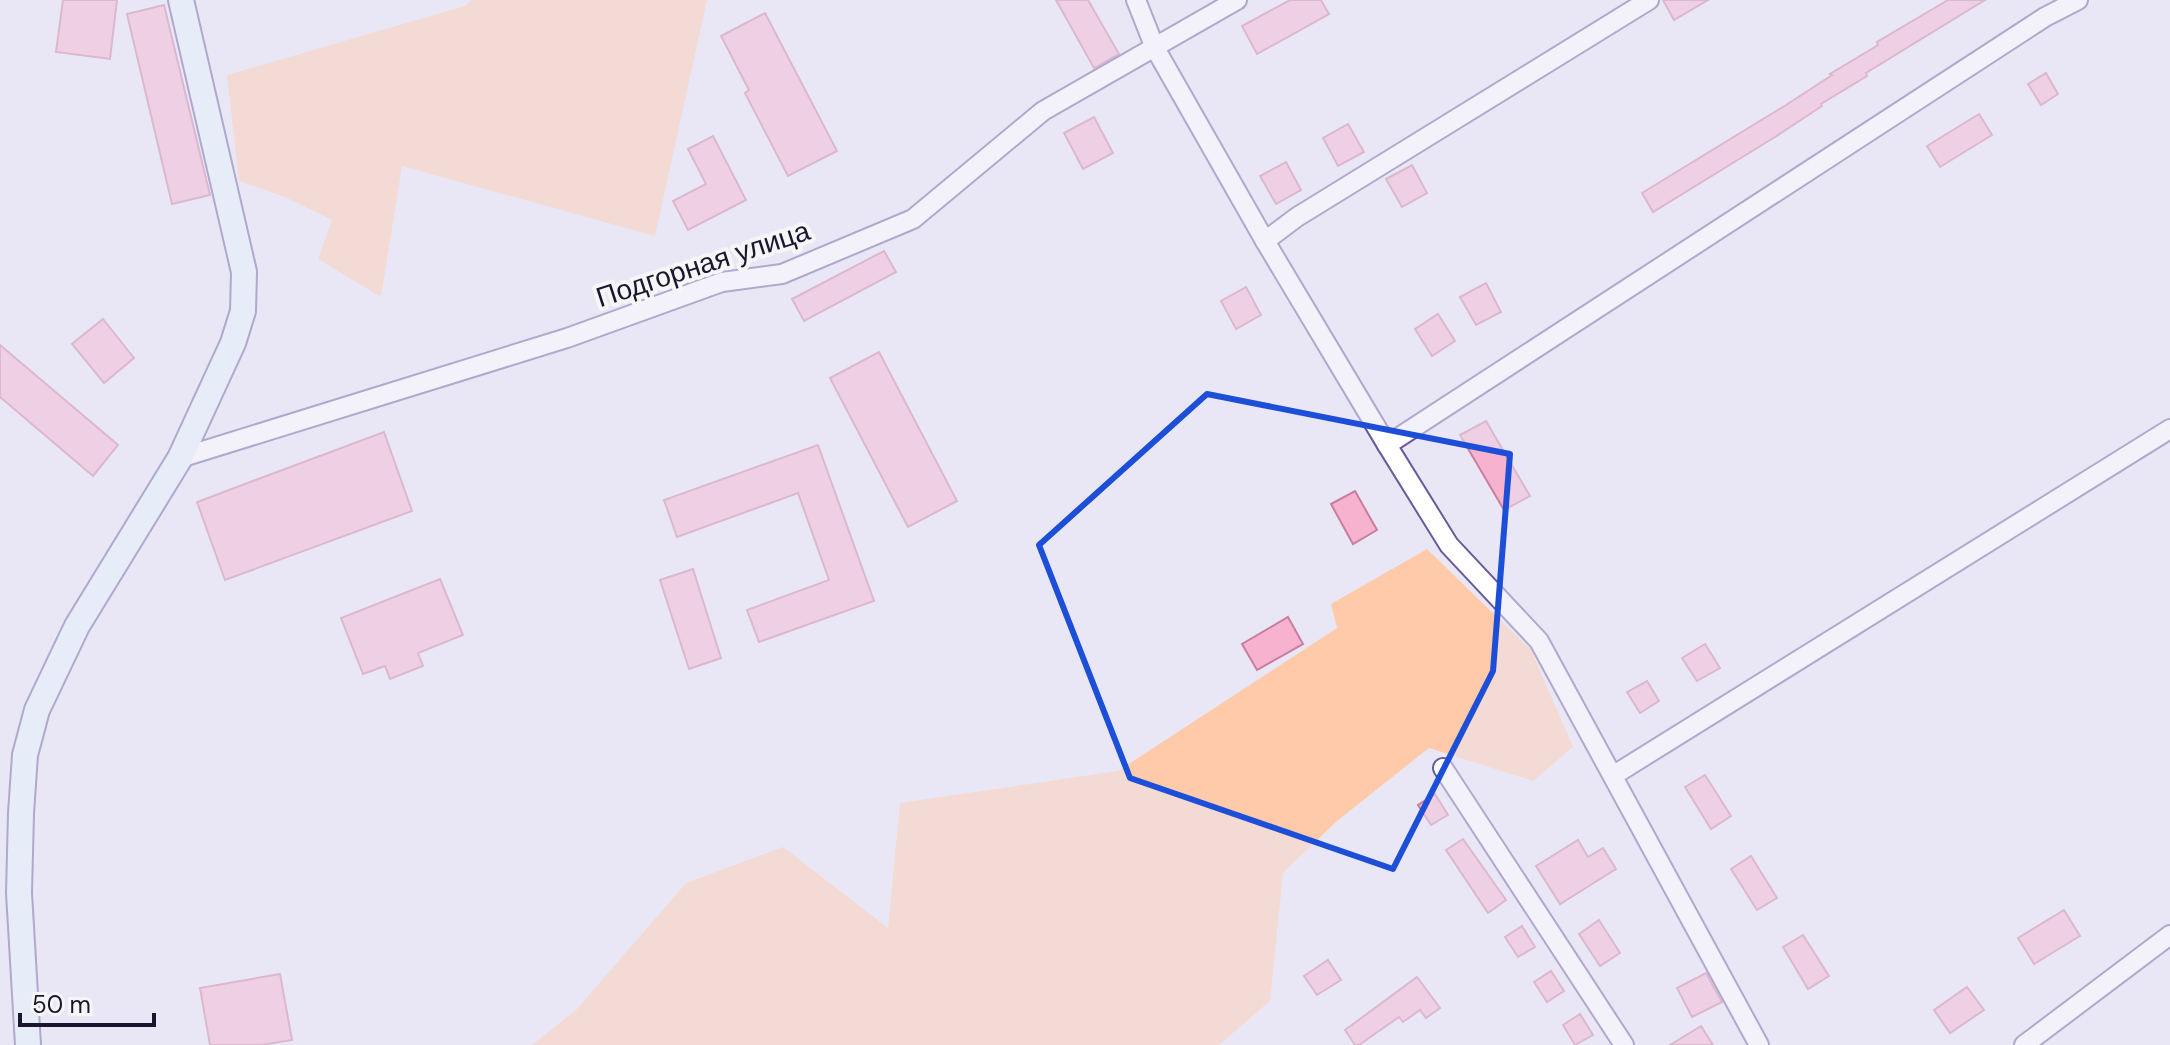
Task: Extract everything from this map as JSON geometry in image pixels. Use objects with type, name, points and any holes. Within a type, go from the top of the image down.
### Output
[{"type":"main road","points":[[28,1045],[19,893],[21,813],[25,755],[37,710],[77,626],[180,458],[233,343],[243,311],[244,272],[181,0]]},
{"type":"street","points":[[1136,0],[1155,48],[1265,241],[1449,545],[1539,641],[1759,1045]]},
{"type":"street","name":"Подгорная улица","points":[[180,458],[567,338],[722,282],[782,274],[913,219],[1043,111],[1237,0]]},
{"type":"street","points":[[1265,241],[1297,217],[1649,0]]},
{"type":"street","points":[[1387,445],[2045,17],[2078,0]]},
{"type":"street","points":[[1614,775],[2170,429]]},
{"type":"street","points":[[1443,768],[1624,1045]]},
{"type":"street","points":[[2024,1045],[2170,935]]},
{"type":"highlighted area","points":[[1207,394],[1510,454],[1493,671],[1393,869],[1130,778],[1039,545]]},
{"type":"shaded area","points":[[472,0],[707,0],[655,236],[402,166],[381,297],[318,259],[332,220],[285,197],[239,181],[227,75],[465,6]]},
{"type":"shaded area","points":[[1427,549],[1531,650],[1573,747],[1533,781],[1429,748],[1337,821],[1283,873],[1270,1001],[1219,1045],[532,1045],[577,1009],[686,883],[783,847],[888,928],[900,803],[1118,771],[1337,628],[1331,604]]},
{"type":"building","points":[[63,0],[117,0],[110,59],[56,52]]},
{"type":"building","points":[[1056,0],[1088,0],[1119,54],[1094,68]]},
{"type":"building","points":[[1290,0],[1321,0],[1329,14],[1257,54],[1242,26]]},
{"type":"building","points":[[1663,0],[1708,0],[1674,20]]},
{"type":"building","points":[[1948,0],[1985,0],[1866,73],[1867,76],[1775,137],[1653,212],[1642,193]]},
{"type":"building","points":[[164,5],[210,195],[172,204],[127,14]]},
{"type":"building","points":[[765,13],[837,151],[788,176],[745,93],[749,90],[721,36]]},
{"type":"building","points":[[2046,73],[2058,94],[2041,105],[2028,84]]},
{"type":"building","points":[[1979,114],[1992,135],[1940,167],[1927,146]]},
{"type":"building","points":[[1094,117],[1113,153],[1083,169],[1064,133]]},
{"type":"building","points":[[1348,124],[1364,152],[1338,166],[1323,138]]},
{"type":"building","points":[[713,136],[746,200],[688,230],[673,201],[706,184],[688,149]]},
{"type":"building","points":[[1286,162],[1301,190],[1276,204],[1260,176]]},
{"type":"building","points":[[1412,165],[1427,193],[1402,207],[1386,179]]},
{"type":"building","points":[[884,251],[896,272],[804,321],[792,299]]},
{"type":"building","points":[[1486,283],[1501,312],[1476,325],[1460,297]]},
{"type":"building","points":[[1246,287],[1261,315],[1236,329],[1221,301]]},
{"type":"building","points":[[1438,314],[1455,341],[1432,356],[1415,329]]},
{"type":"building","points":[[103,319],[134,358],[104,383],[72,344]]},
{"type":"building","points":[[0,345],[118,445],[93,476],[0,397]]},
{"type":"building","points":[[879,352],[957,501],[908,527],[830,378]]},
{"type":"building","points":[[1486,421],[1530,496],[1504,510],[1460,435]]},
{"type":"building","points":[[384,432],[412,511],[225,580],[197,502]]},
{"type":"building","points":[[818,445],[874,601],[759,642],[747,610],[829,580],[798,493],[677,537],[664,500]]},
{"type":"building","points":[[1355,491],[1377,530],[1353,544],[1331,504]]},
{"type":"building","points":[[693,569],[721,658],[689,669],[660,580]]},
{"type":"building","points":[[440,579],[463,635],[418,653],[423,666],[390,679],[385,666],[363,674],[341,618]]},
{"type":"building","points":[[1288,617],[1303,644],[1257,670],[1242,644]]},
{"type":"building","points":[[1705,644],[1720,668],[1697,681],[1682,658]]},
{"type":"building","points":[[1647,681],[1659,701],[1640,713],[1627,692]]},
{"type":"building","points":[[1705,775],[1731,816],[1711,829],[1685,787]]},
{"type":"building","points":[[1435,794],[1448,815],[1431,825],[1418,805]]},
{"type":"building","points":[[1463,839],[1506,900],[1488,913],[1446,850]]},
{"type":"building","points":[[1578,840],[1588,857],[1603,848],[1616,869],[1560,904],[1536,866]]},
{"type":"building","points":[[1751,856],[1777,898],[1757,910],[1731,869]]},
{"type":"building","points":[[2064,910],[2080,936],[2034,964],[2018,938]]},
{"type":"building","points":[[1599,920],[1620,953],[1600,966],[1579,934]]},
{"type":"building","points":[[1522,926],[1535,947],[1518,957],[1505,937]]},
{"type":"building","points":[[1803,935],[1829,976],[1808,989],[1783,947]]},
{"type":"building","points":[[1328,960],[1341,980],[1317,995],[1304,976]]},
{"type":"building","points":[[1551,971],[1564,991],[1547,1002],[1534,982]]},
{"type":"building","points":[[1706,973],[1722,1002],[1692,1017],[1677,988]]},
{"type":"building","points":[[280,974],[292,1040],[261,1045],[210,1045],[200,988]]},
{"type":"building","points":[[1417,977],[1440,1008],[1426,1018],[1420,1010],[1403,1022],[1399,1017],[1355,1045],[1345,1030]]},
{"type":"building","points":[[1967,987],[1984,1010],[1950,1033],[1934,1010]]},
{"type":"building","points":[[1580,1014],[1593,1035],[1575,1045],[1563,1025]]},
{"type":"building","points":[[1701,1026],[1713,1045],[1670,1045]]}]
